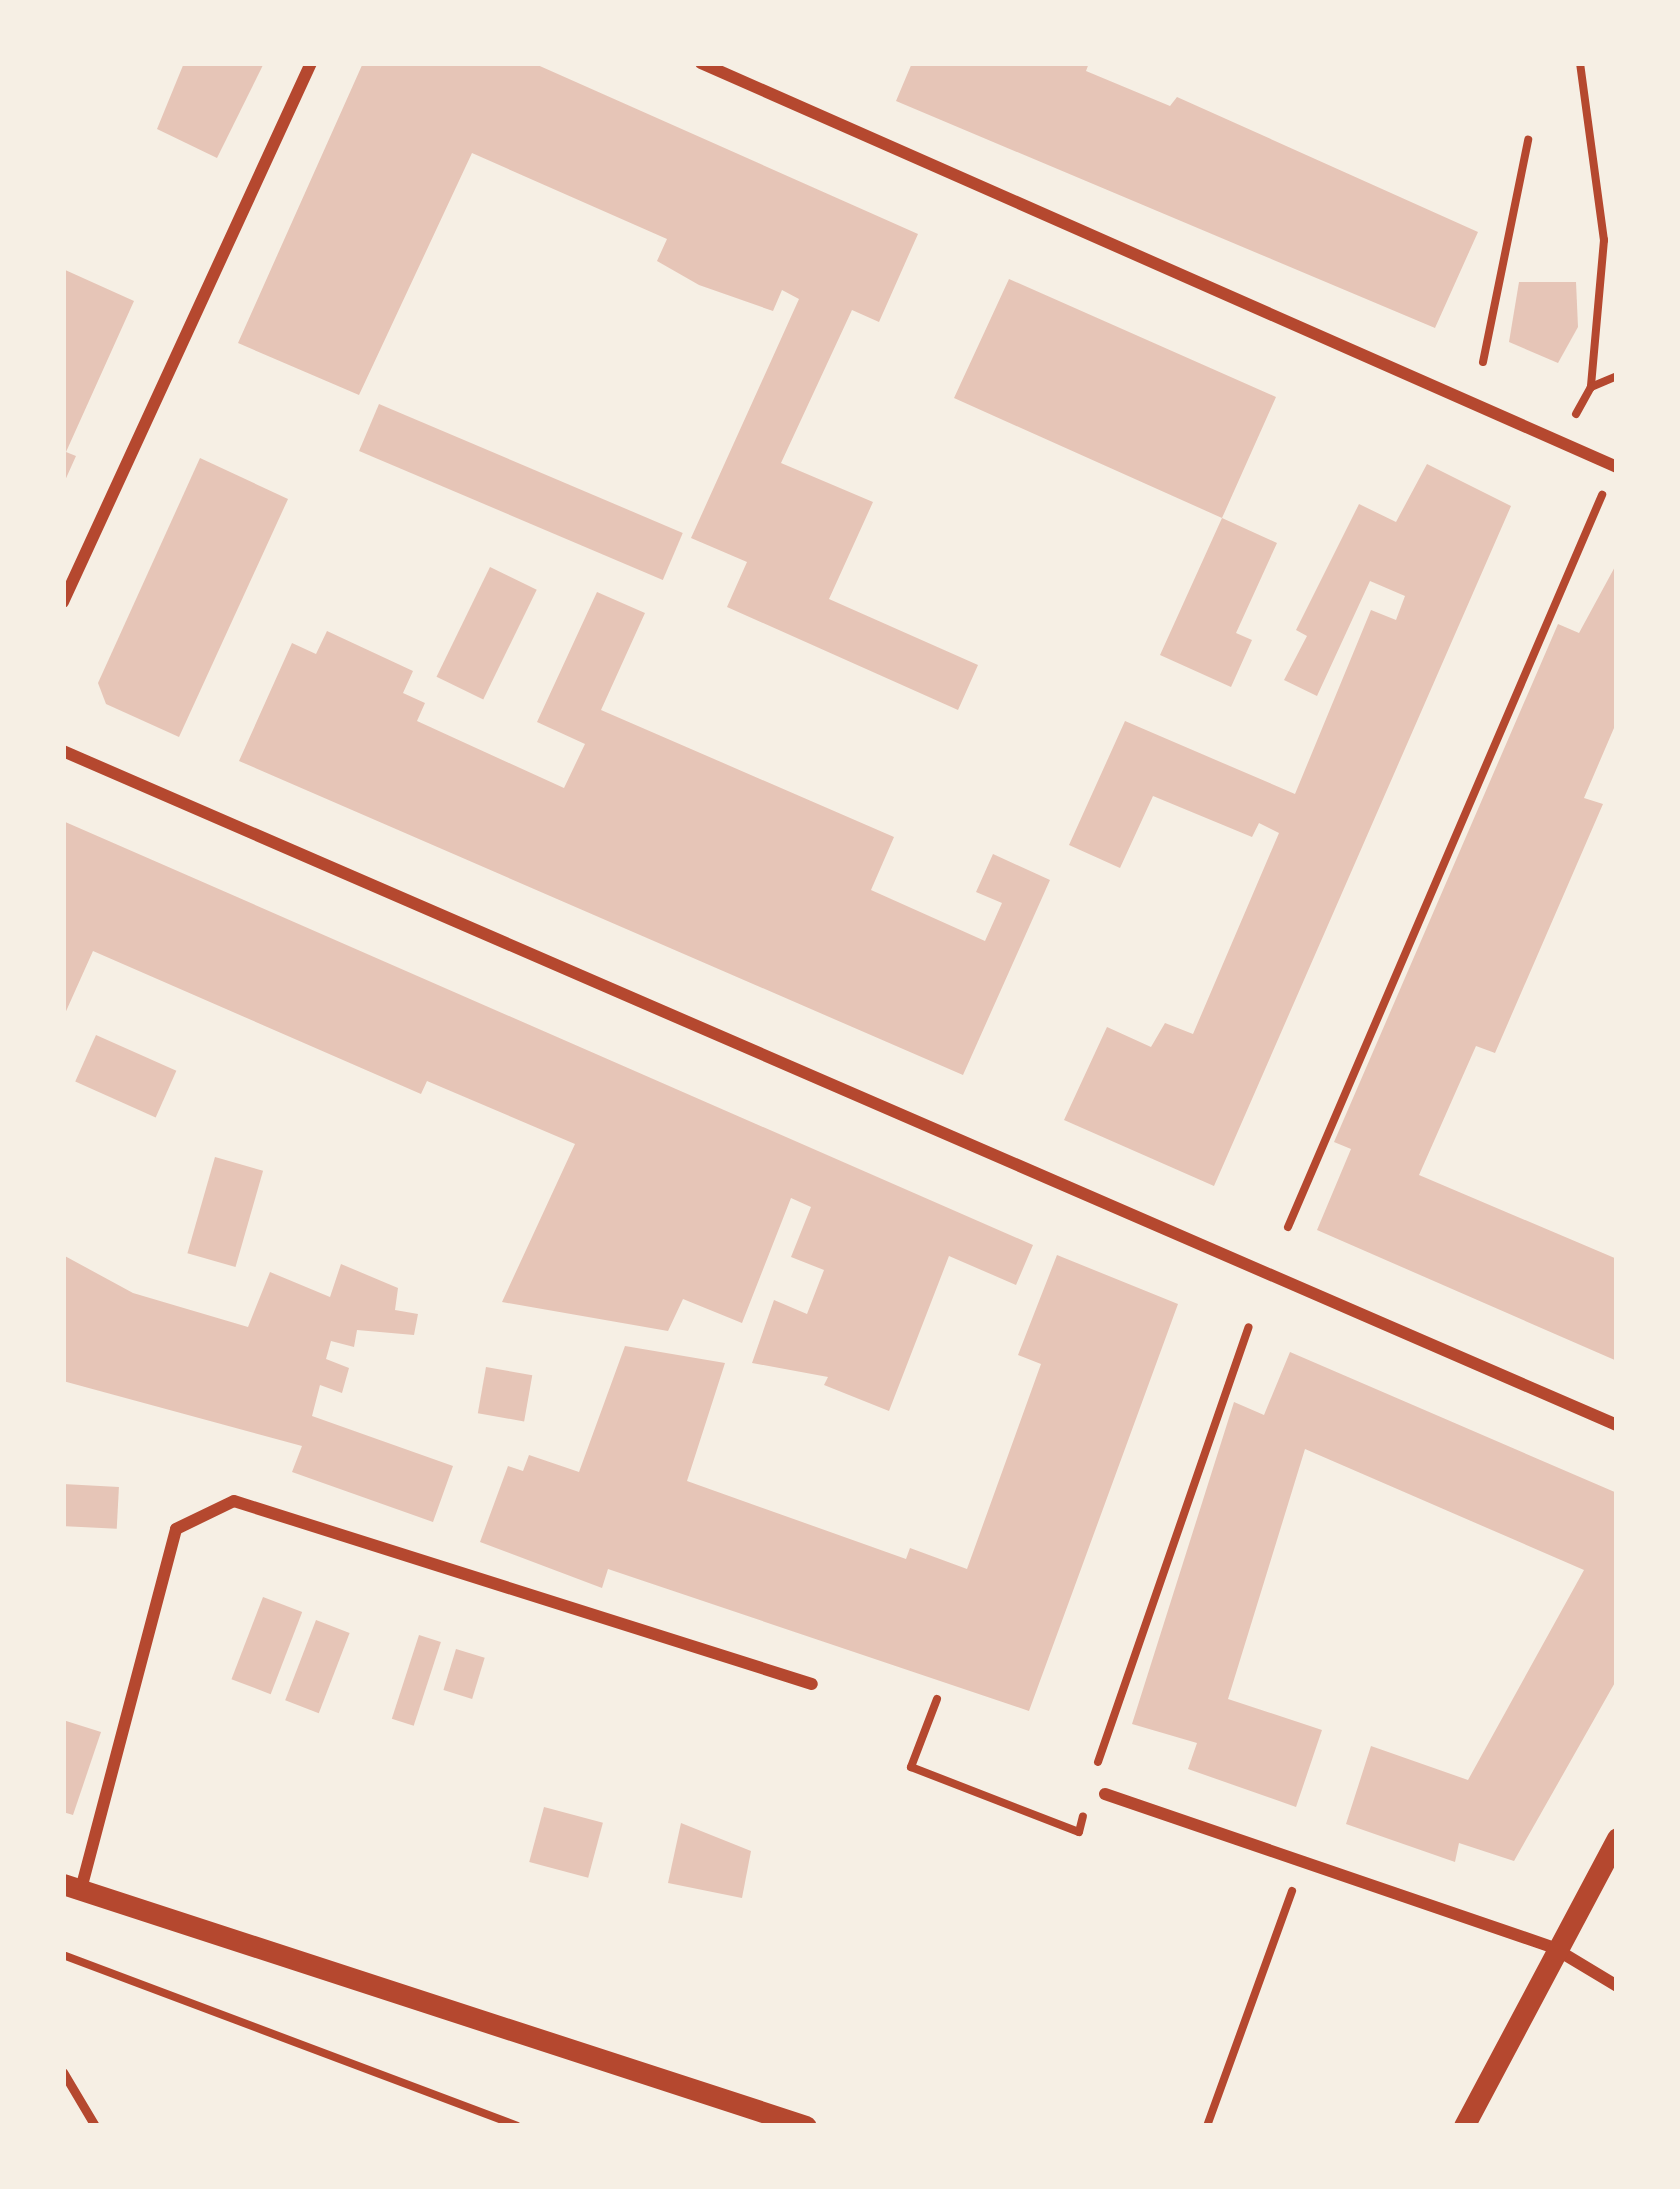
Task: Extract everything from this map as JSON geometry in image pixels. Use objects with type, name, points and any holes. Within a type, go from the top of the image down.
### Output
[{"type":"street","points":[[63,602],[311,63]]},
{"type":"street","points":[[701,63],[1616,466]]},
{"type":"street","points":[[63,751],[1617,1425]]},
{"type":"street","points":[[806,2126],[72,1886],[176,1529],[234,1501],[812,1684]]},
{"type":"street","points":[[1105,1794],[1554,1948],[1617,1986]]},
{"type":"street","points":[[1463,2126],[1554,1948],[1617,1838]]},
{"type":"lane","points":[[63,2072],[95,2126]]},
{"type":"path","points":[[1562,440],[1591,388],[1604,240],[1580,63]]},
{"type":"path","points":[[1483,362],[1528,140]]},
{"type":"path","points":[[1591,388],[1617,376]]},
{"type":"path","points":[[1288,1227],[1616,466]]},
{"type":"path","points":[[937,1699],[911,1767],[1079,1832],[1249,1327]]},
{"type":"path","points":[[1090,1790],[1105,1794]]},
{"type":"path","points":[[1207,2126],[1303,1862]]},
{"type":"path","points":[[63,1955],[517,2126]]},
{"type":"building","points":[[184,63],[264,63],[217,158],[157,129]]},
{"type":"building","points":[[363,63],[533,63],[918,234],[879,322],[852,310],[781,463],[873,502],[829,599],[978,665],[958,710],[727,607],[747,562],[691,538],[799,299],[782,290],[773,311],[699,285],[657,261],[667,239],[472,153],[359,395],[238,343]]},
{"type":"building","points":[[912,63],[1089,63],[1086,71],[1170,106],[1177,97],[1478,232],[1435,328],[896,101]]},
{"type":"building","points":[[63,269],[134,301],[66,452],[76,456],[63,485]]},
{"type":"building","points":[[1009,279],[1276,397],[1222,518],[954,398]]},
{"type":"building","points":[[1519,282],[1576,282],[1578,327],[1558,363],[1509,342]]},
{"type":"building","points":[[379,404],[683,533],[663,580],[359,451]]},
{"type":"building","points":[[200,458],[288,499],[179,737],[106,704],[98,683]]},
{"type":"building","points":[[1427,464],[1511,506],[1214,1186],[1064,1120],[1107,1027],[1151,1047],[1165,1023],[1193,1034],[1279,833],[1259,823],[1252,837],[1153,796],[1120,868],[1069,845],[1125,721],[1295,794],[1371,610],[1396,620],[1405,596],[1370,581],[1317,696],[1284,680],[1307,636],[1296,630],[1359,504],[1396,522]]},
{"type":"building","points":[[1222,518],[1277,543],[1236,633],[1252,640],[1231,687],[1160,655]]},
{"type":"building","points":[[1617,563],[1617,721],[1584,798],[1603,804],[1495,1053],[1476,1046],[1419,1175],[1617,1259],[1617,1361],[1317,1230],[1351,1149],[1334,1142],[1558,624],[1579,633]]},
{"type":"building","points":[[490,567],[537,590],[483,699],[437,677]]},
{"type":"building","points":[[597,592],[645,613],[601,710],[894,837],[871,890],[985,941],[1002,903],[976,892],[993,854],[1050,880],[963,1075],[239,761],[292,643],[316,654],[327,631],[413,671],[403,693],[425,703],[417,721],[564,788],[585,744],[537,722]]},
{"type":"building","points":[[63,821],[1033,1245],[1016,1285],[949,1256],[889,1411],[824,1385],[828,1377],[752,1363],[774,1300],[807,1314],[824,1270],[791,1257],[811,1207],[791,1198],[742,1323],[683,1299],[668,1331],[502,1302],[575,1144],[427,1081],[421,1094],[93,951],[63,1018]]},
{"type":"building","points":[[96,1035],[176,1071],[156,1117],[75,1082]]},
{"type":"building","points":[[215,1157],[263,1171],[235,1267],[187,1253]]},
{"type":"building","points":[[63,1255],[133,1293],[248,1327],[270,1272],[330,1297],[341,1264],[398,1288],[395,1310],[418,1314],[414,1335],[357,1330],[354,1347],[331,1341],[326,1359],[349,1368],[342,1393],[320,1385],[312,1416],[453,1466],[433,1522],[292,1472],[302,1446],[63,1381]]},
{"type":"building","points":[[1057,1255],[1178,1304],[1029,1711],[608,1569],[602,1588],[480,1542],[508,1466],[523,1471],[529,1455],[579,1472],[625,1346],[725,1363],[687,1481],[906,1559],[910,1548],[967,1569],[1041,1364],[1018,1355]]},
{"type":"building","points":[[1290,1352],[1617,1493],[1617,1679],[1514,1861],[1459,1843],[1455,1862],[1346,1824],[1371,1746],[1468,1780],[1584,1570],[1305,1449],[1228,1699],[1322,1730],[1296,1807],[1188,1769],[1197,1743],[1132,1724],[1234,1402],[1264,1415]]},
{"type":"building","points":[[486,1367],[532,1375],[524,1421],[478,1413]]},
{"type":"building","points":[[63,1484],[119,1487],[117,1529],[63,1526]]},
{"type":"building","points":[[263,1597],[302,1612],[271,1694],[231,1679]]},
{"type":"building","points":[[316,1620],[350,1633],[319,1713],[285,1700]]},
{"type":"building","points":[[419,1635],[441,1642],[414,1726],[392,1719]]},
{"type":"building","points":[[456,1649],[485,1658],[472,1699],[443,1690]]},
{"type":"building","points":[[63,1720],[101,1732],[73,1815],[63,1812]]},
{"type":"building","points":[[544,1807],[603,1823],[588,1878],[529,1862]]},
{"type":"building","points":[[681,1823],[751,1851],[742,1898],[668,1883]]}]
